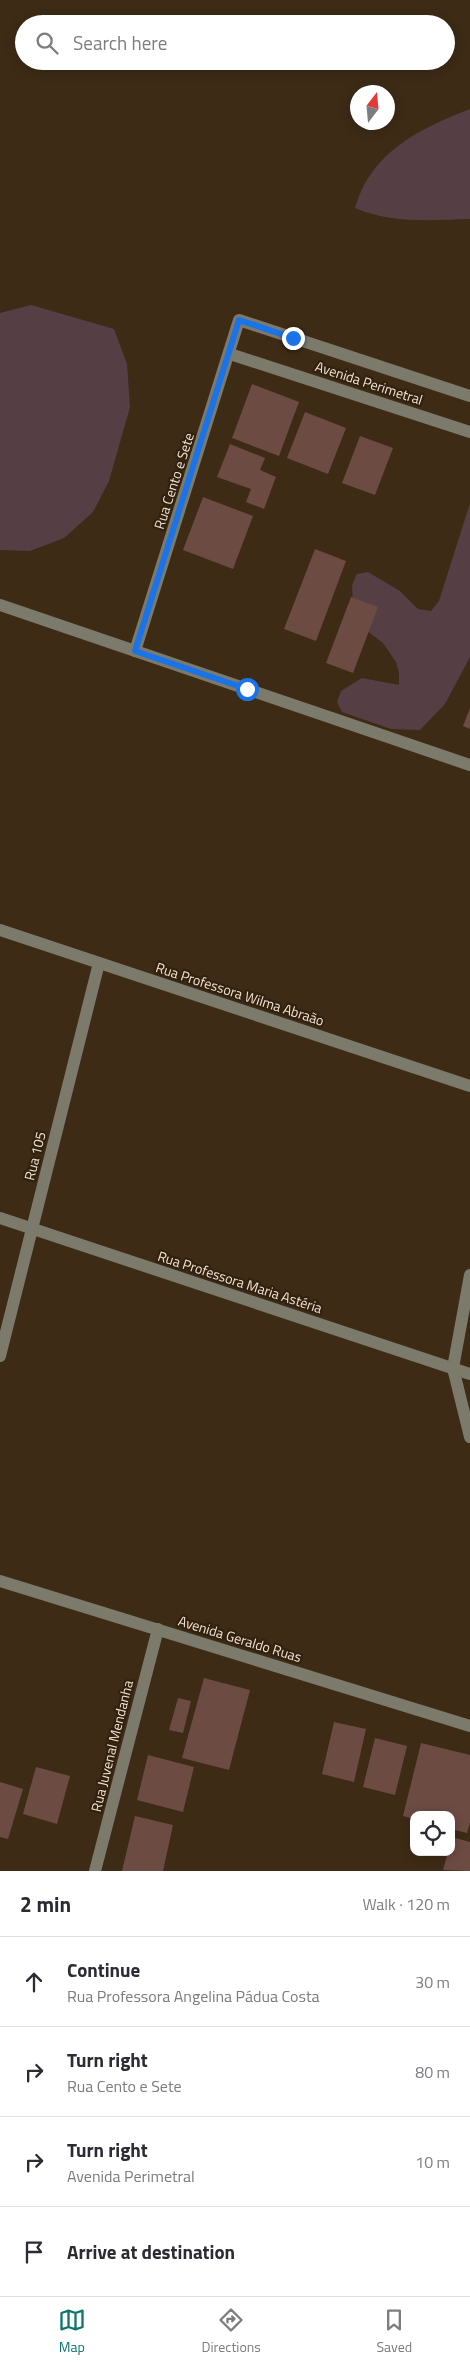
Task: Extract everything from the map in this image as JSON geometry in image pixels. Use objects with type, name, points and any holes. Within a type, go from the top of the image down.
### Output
[{"type":"street","name":"Rua Cento e Sete","points":[[135,651],[230,354],[239,320]]},
{"type":"street","name":"Avenida Perimetral","points":[[239,320],[470,396]]},
{"type":"street","name":"Avenida Perimetral","points":[[230,354],[470,432]]},
{"type":"street","points":[[0,605],[470,765]]},
{"type":"street","name":"Rua Professora Wilma Abraão","points":[[0,930],[470,1086]]},
{"type":"street","name":"Rua 105","points":[[0,1356],[99,963]]},
{"type":"street","name":"Rua Professora Maria Astéria","points":[[0,1218],[470,1374]]},
{"type":"street","points":[[470,1275],[453,1368],[470,1437]]},
{"type":"street","name":"Avenida Geraldo Ruas","points":[[0,1581],[470,1726]]},
{"type":"street","name":"Rua Juvenal Mendanha","points":[[95,1871],[158,1629]]},
{"type":"shaded area","points":[[470,109],[470,219],[397,219],[383,217],[355,208],[362,188],[385,157],[415,134]]},
{"type":"shaded area","points":[[31,305],[114,329],[127,364],[130,407],[109,481],[93,512],[64,538],[30,551],[0,550],[0,313]]},
{"type":"shaded area","points":[[470,503],[470,657],[445,704],[420,730],[391,729],[342,712],[337,702],[341,691],[362,678],[399,685],[399,673],[396,662],[383,643],[362,627],[353,603],[352,585],[357,574],[368,572],[400,591],[418,609],[431,611],[439,601]]},
{"type":"building","points":[[252,384],[299,402],[279,456],[232,438]]},
{"type":"building","points":[[305,412],[346,428],[328,474],[287,458]]},
{"type":"building","points":[[360,436],[393,448],[375,495],[342,483]]},
{"type":"building","points":[[230,444],[265,458],[260,470],[276,477],[264,509],[246,502],[251,489],[217,477]]},
{"type":"building","points":[[203,497],[253,516],[233,569],[183,550]]},
{"type":"building","points":[[315,549],[346,561],[316,641],[284,629]]},
{"type":"building","points":[[351,597],[378,607],[353,673],[326,663]]},
{"type":"building","points":[[470,708],[470,729],[463,726]]},
{"type":"building","points":[[204,1678],[250,1690],[229,1770],[182,1758]]},
{"type":"building","points":[[178,1698],[191,1701],[183,1733],[169,1730]]},
{"type":"building","points":[[334,1722],[366,1729],[354,1782],[322,1774]]},
{"type":"building","points":[[375,1738],[407,1746],[395,1795],[363,1787]]},
{"type":"building","points":[[421,1743],[470,1755],[470,1822],[467,1833],[455,1830],[455,1811],[410,1811],[410,1818],[403,1816]]},
{"type":"building","points":[[148,1755],[194,1767],[183,1812],[137,1800]]},
{"type":"building","points":[[36,1767],[70,1776],[57,1824],[23,1814]]},
{"type":"building","points":[[0,1782],[23,1789],[8,1839],[0,1837]]},
{"type":"building","points":[[135,1816],[173,1825],[163,1871],[122,1871]]},
{"type":"building","points":[[455,1838],[470,1842],[470,1871],[443,1870],[447,1856],[455,1856]]},
{"type":"route","points":[[247,689],[135,651],[230,354],[239,320],[293,338]]}]
